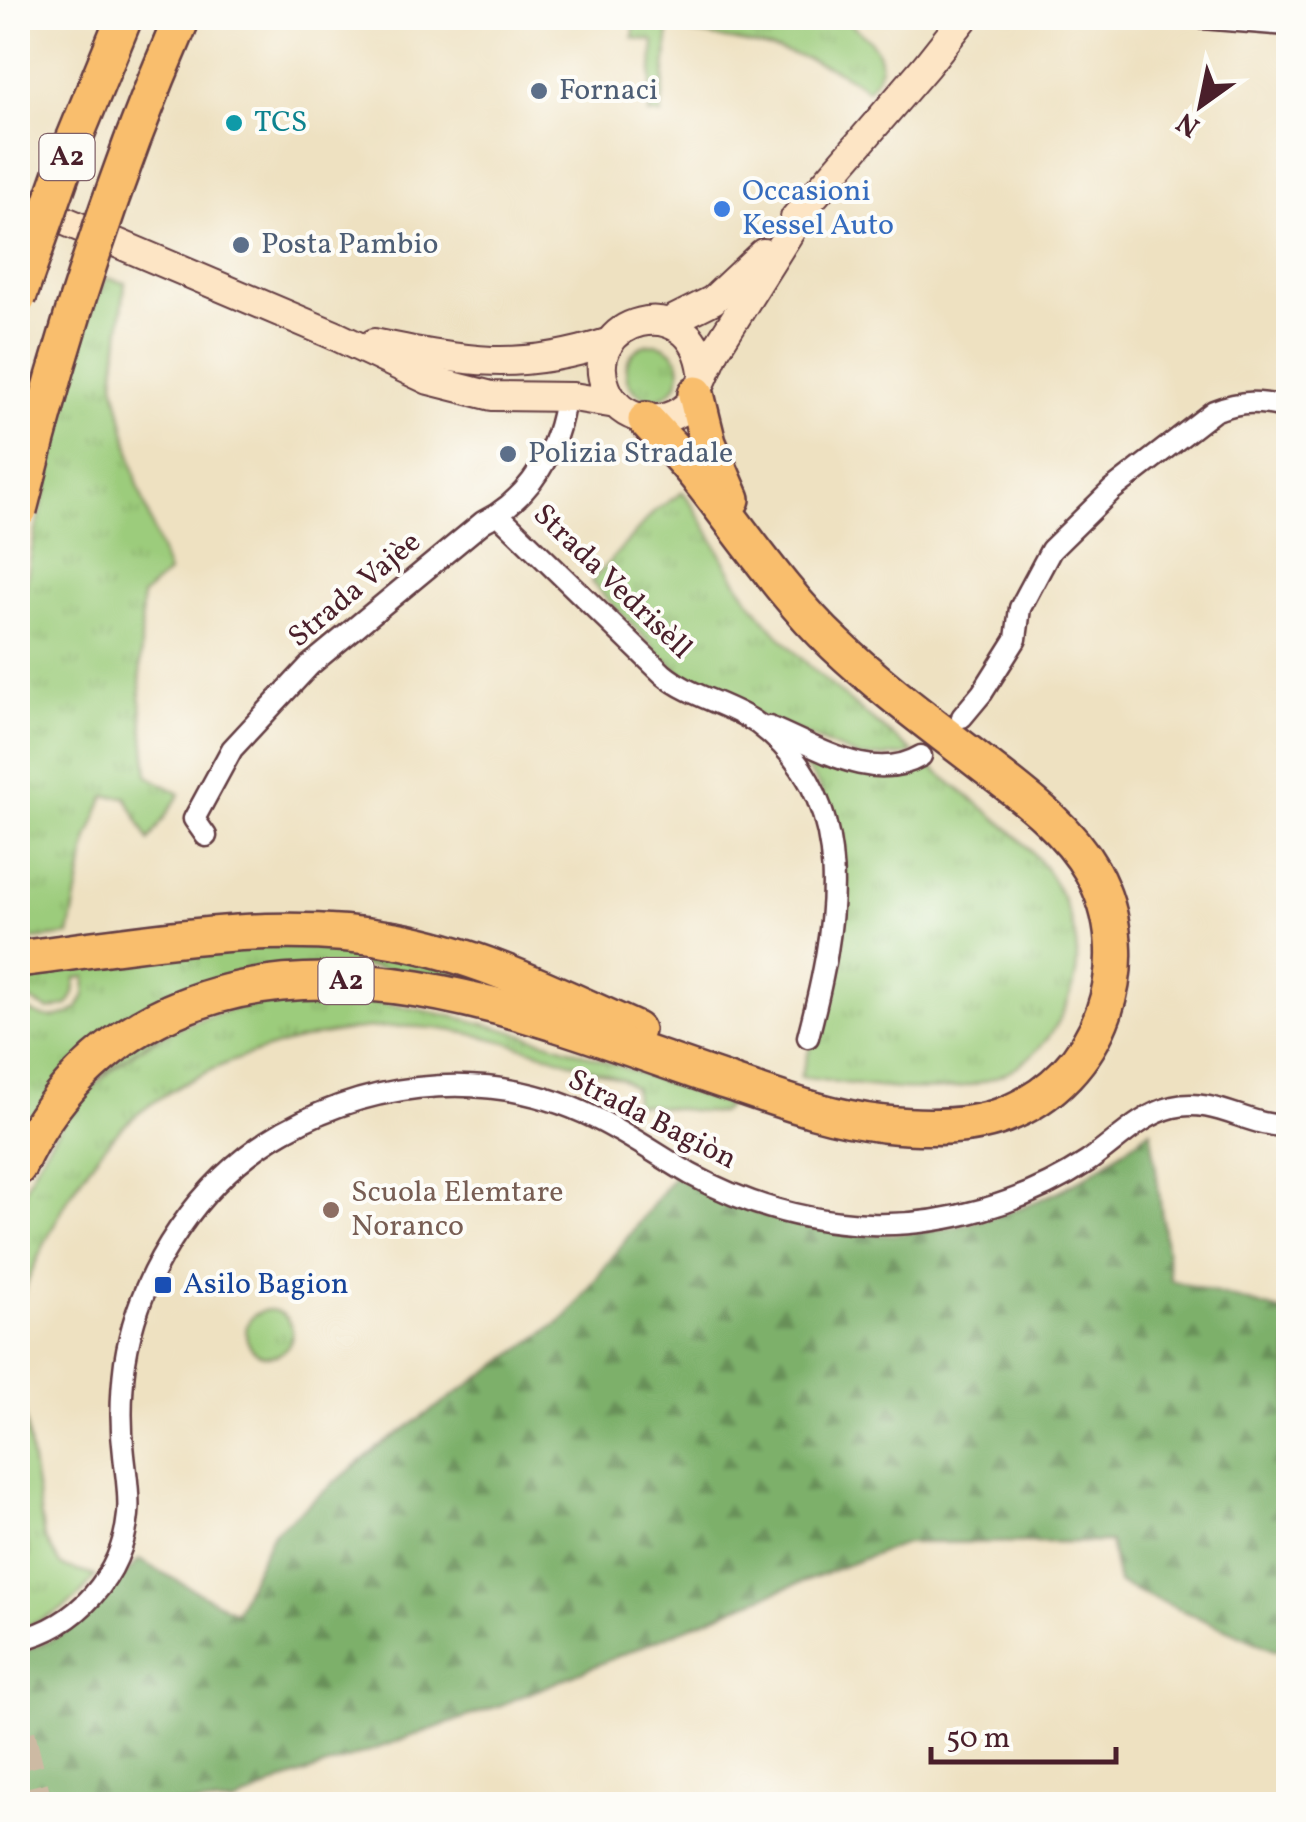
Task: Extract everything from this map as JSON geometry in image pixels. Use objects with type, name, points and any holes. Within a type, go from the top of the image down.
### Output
[{"type":"highway","name":"A2","points":[[18,298],[66,161],[124,18]]},
{"type":"highway","name":"A2","points":[[18,513],[52,377],[92,252],[136,128],[182,18]]},
{"type":"highway","name":"A2","points":[[700,383],[715,462],[768,566]]},
{"type":"highway","name":"A2","points":[[18,1167],[35,1133],[74,1080],[124,1038],[182,1007],[244,988],[308,980],[375,983],[441,994],[568,1028],[794,1106],[882,1124],[944,1125],[1004,1115],[1055,1085],[1072,1068],[1092,1041],[1105,1013],[1113,984],[1114,955],[1103,897],[1074,846],[1031,802],[845,653],[801,609],[696,474],[631,412]]},
{"type":"highway","name":"A2","points":[[18,959],[266,931],[332,932],[396,940],[485,964],[647,1034],[733,1084]]},
{"type":"main road","points":[[669,322],[694,313],[727,290],[806,206],[964,18]]},
{"type":"main road","points":[[18,201],[429,380],[492,396],[565,397],[661,420],[675,414],[700,383],[806,206]]},
{"type":"main road","points":[[334,336],[486,362],[556,358],[610,342],[630,324],[656,320],[683,330],[694,342],[701,356],[700,383]]},
{"type":"main road","points":[[610,342],[602,374],[606,390],[631,412]]},
{"type":"street","points":[[1202,18],[1288,25]]},
{"type":"street","name":"Strada Vajèe","points":[[206,836],[194,819],[232,749],[310,665],[483,522],[498,514],[536,476],[554,448],[565,397]]},
{"type":"street","points":[[962,717],[1016,639],[1020,608],[1051,550],[1112,490],[1214,410],[1257,400],[1288,408]]},
{"type":"street","name":"Strada Vedrisèll","points":[[498,514],[662,674],[681,688],[754,721],[778,741],[810,782],[832,841],[832,890],[823,978],[808,1037]]},
{"type":"street","points":[[754,721],[864,765],[888,768],[921,756]]},
{"type":"street","name":"Strada Bagiòn","points":[[18,1640],[49,1630],[80,1610],[116,1560],[128,1518],[121,1426],[125,1363],[141,1301],[160,1261],[198,1204],[243,1158],[286,1130],[322,1113],[382,1092],[413,1088],[482,1086],[513,1090],[592,1116],[692,1174],[750,1202],[812,1218],[868,1224],[946,1218],[1041,1187],[1090,1160],[1140,1122],[1177,1106],[1212,1106],[1288,1126]]},
{"type":"green space","points":[[629,18],[842,18],[870,41],[880,59],[880,68],[867,90],[848,76],[800,56],[669,29],[661,115],[649,114],[654,41],[633,38],[635,19]]},
{"type":"green space","points":[[106,278],[125,283],[114,382],[137,482],[168,573],[142,596],[140,692],[148,776],[180,794],[149,841],[126,797],[105,796],[88,838],[69,935],[18,941],[18,630],[32,549],[83,329]]},
{"type":"green space","points":[[653,344],[672,352],[680,371],[672,390],[653,398],[634,390],[626,371],[634,352]]},
{"type":"green space","points":[[683,492],[739,585],[784,641],[913,752],[861,758],[703,693],[591,582],[655,511]]},
{"type":"green space","points":[[787,743],[868,776],[892,776],[927,764],[1006,827],[1047,871],[1069,914],[1077,962],[1071,994],[1051,1034],[1024,1061],[993,1078],[957,1087],[919,1090],[800,1077],[823,1011],[838,926],[844,837],[816,781]]},
{"type":"green space","points":[[280,945],[405,955],[481,980],[479,985],[426,973],[370,967],[245,973],[18,1134],[18,1006],[48,1017],[63,1016],[78,1008],[85,995],[86,977],[76,978],[68,1005],[49,1010],[18,995],[18,974],[230,947]]},
{"type":"green space","points":[[325,998],[429,1011],[479,1023],[580,1052],[728,1106],[715,1113],[635,1104],[634,1088],[622,1079],[521,1047],[443,1029],[344,1032],[268,1049],[231,1062],[163,1096],[108,1142],[76,1186],[50,1233],[25,1289],[18,1325],[16,1244],[23,1195],[43,1153],[81,1101],[109,1073],[172,1031],[244,1007]]},
{"type":"green space","points":[[1151,1130],[1170,1280],[1288,1313],[1288,1647],[1276,1651],[1118,1583],[1110,1542],[905,1543],[741,1605],[501,1705],[281,1782],[234,1804],[18,1804],[18,1651],[71,1628],[139,1560],[235,1612],[273,1533],[376,1449],[567,1317],[674,1176],[769,1217],[862,1234],[909,1233],[1005,1213],[1055,1193],[1093,1172]]},
{"type":"green space","points":[[269,1310],[286,1316],[292,1333],[286,1350],[269,1356],[252,1350],[246,1333],[252,1316]]},
{"type":"green space","points":[[18,1375],[44,1537],[61,1566],[95,1576],[61,1610],[18,1629],[18,1562],[29,1556],[18,1490]]},
{"type":"tunnel","points":[[18,1735],[35,1804]]},
{"type":"place","name":"Fornaci","points":[[539,91]]},
{"type":"place","name":"TCS","points":[[234,123]]},
{"type":"place","name":"Occasioni Kessel Auto","points":[[722,209]]},
{"type":"place","name":"Posta Pambio","points":[[241,245]]},
{"type":"place","name":"Polizia Stradale","points":[[508,454]]},
{"type":"place","name":"Scuola Elemtare Noranco","points":[[331,1210]]},
{"type":"place","name":"Asilo Bagion","points":[[163,1285]]}]
